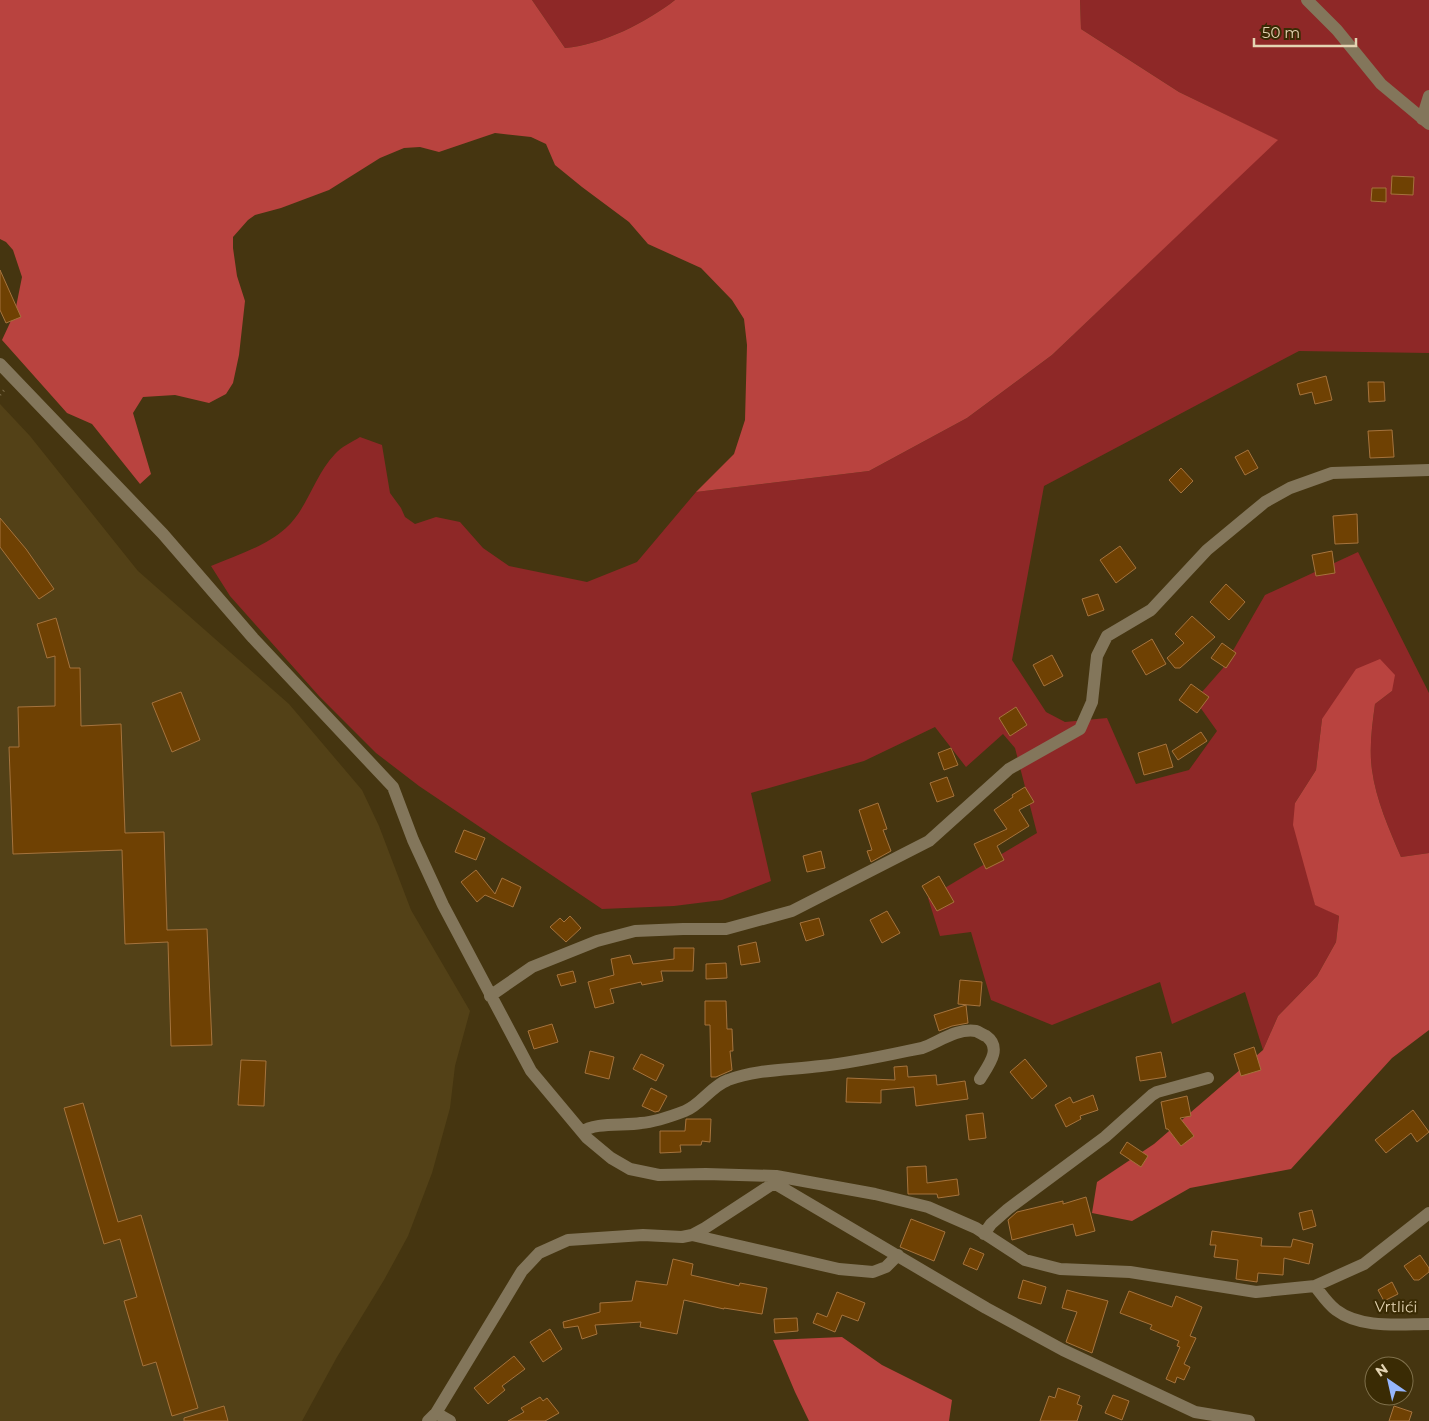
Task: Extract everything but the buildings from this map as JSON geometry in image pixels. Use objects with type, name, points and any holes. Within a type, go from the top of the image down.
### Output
[{"type":"street","points":[[1308,0],[1338,30],[1382,84],[1426,121]]},
{"type":"street","points":[[1426,121],[1429,96]]},
{"type":"street","points":[[0,364],[163,534],[253,638],[392,787],[413,840],[443,904],[531,1071],[582,1132],[611,1158],[630,1169],[659,1175],[706,1174],[775,1180],[876,1194],[928,1206],[976,1228],[1025,1260],[1060,1269],[1130,1272],[1256,1292],[1315,1286],[1364,1264],[1429,1213]]},
{"type":"street","points":[[490,996],[532,968],[597,941],[635,931],[726,929],[792,911],[929,841],[1009,769],[1080,728],[1092,702],[1097,656],[1107,636],[1151,610],[1207,550],[1265,502],[1290,488],[1332,473],[1429,470]]},
{"type":"street","points":[[582,1132],[595,1127],[643,1123],[687,1110],[726,1080],[789,1068],[822,1066],[922,1048],[945,1036],[959,1032],[976,1031],[988,1037],[993,1043],[994,1052],[991,1062],[980,1079]]},
{"type":"street","points":[[984,1234],[990,1224],[1008,1209],[1105,1137],[1157,1092],[1208,1078]]},
{"type":"street","points":[[450,1421],[432,1417],[522,1271],[539,1253],[568,1240],[643,1235],[682,1237],[692,1235],[775,1180]]},
{"type":"street","points":[[775,1180],[986,1308],[1063,1350],[1195,1412],[1249,1421]]},
{"type":"street","points":[[692,1235],[839,1269],[873,1272],[886,1267],[898,1255]]},
{"type":"street","name":"Vrtlići","points":[[1315,1286],[1334,1309],[1342,1314],[1368,1323],[1429,1324]]},
{"type":"shaded area","points":[[0,0],[532,0],[565,48],[594,42],[623,31],[638,24],[675,0],[1080,0],[1081,29],[1179,92],[1278,140],[1052,355],[967,418],[869,471],[696,492],[734,454],[745,420],[747,345],[744,319],[732,300],[701,268],[648,244],[629,222],[555,165],[546,144],[531,137],[495,133],[439,152],[420,147],[404,148],[380,158],[329,190],[281,208],[255,215],[233,237],[237,276],[245,301],[239,355],[233,383],[226,394],[209,403],[175,395],[143,397],[133,413],[151,474],[140,484],[92,424],[67,413],[2,340],[15,312],[22,277],[13,250],[6,242],[0,239]]},
{"type":"shaded area","points":[[532,0],[675,0],[638,24],[623,31],[594,42],[565,48]]},
{"type":"shaded area","points":[[1080,0],[1429,0],[1429,353],[1299,351],[1044,486],[1012,660],[1046,712],[1065,722],[1107,718],[1136,784],[1189,770],[1217,731],[1195,700],[1223,668],[1265,595],[1358,552],[1429,693],[1429,853],[1401,857],[1384,814],[1374,781],[1371,745],[1375,704],[1392,691],[1322,719],[1316,770],[1295,803],[1305,865],[1315,904],[1339,916],[1336,942],[1317,976],[1278,1016],[1263,1050],[1245,992],[1172,1024],[1160,982],[1052,1025],[991,1000],[971,932],[940,936],[928,898],[1037,833],[1015,748],[1003,734],[966,767],[935,727],[864,761],[751,793],[771,881],[722,900],[674,906],[602,909],[419,786],[376,753],[319,696],[230,596],[211,566],[260,545],[278,535],[294,520],[322,472],[335,454],[360,437],[382,445],[390,493],[405,517],[415,524],[436,517],[460,522],[483,548],[509,566],[587,582],[637,562],[696,492],[869,471],[967,418],[1052,355],[1277,140],[1179,92],[1081,29]]},
{"type":"shaded area","points":[[0,404],[30,436],[138,571],[289,704],[362,790],[379,826],[411,910],[470,1011],[455,1066],[450,1108],[432,1173],[408,1236],[302,1421],[0,1421]]},
{"type":"shaded area","points":[[1380,659],[1395,675],[1392,691],[1375,704],[1371,754],[1372,770],[1377,792],[1401,857],[1429,853],[1429,1030],[1392,1058],[1291,1169],[1190,1188],[1132,1221],[1092,1213],[1097,1182],[1154,1144],[1263,1050],[1278,1016],[1317,976],[1336,942],[1339,916],[1315,905],[1293,825],[1295,803],[1316,770],[1322,719],[1356,669]]},
{"type":"shaded area","points":[[842,1337],[882,1365],[952,1400],[949,1421],[809,1421],[773,1340]]}]
